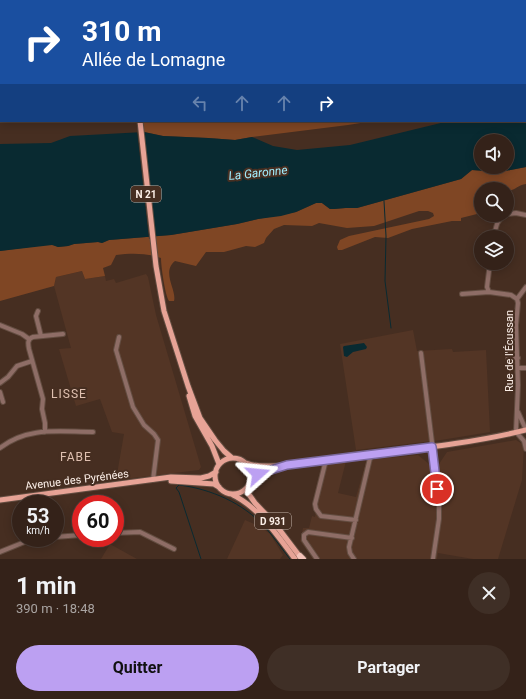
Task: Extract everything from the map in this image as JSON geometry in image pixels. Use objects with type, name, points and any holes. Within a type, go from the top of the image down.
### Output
[{"type":"main road","name":"N 21","points":[[139,122],[155,266],[162,312],[191,407],[199,425],[217,455],[219,464]]},
{"type":"main road","name":"N 21","points":[[155,266],[164,311],[196,407],[208,431],[224,451],[232,458]]},
{"type":"main road","points":[[287,465],[258,474],[242,492],[230,494],[219,487],[216,482],[216,472],[219,464],[232,458],[242,460],[256,466],[287,465],[432,447],[526,430]]},
{"type":"main road","points":[[246,463],[251,474],[250,482]]},
{"type":"main road","name":"Avenue des Pyrénées","points":[[0,500],[171,477],[201,478],[216,472]]},
{"type":"main road","name":"Avenue des Pyrénées","points":[[155,480],[214,484],[219,487]]},
{"type":"main road","name":"D 931","points":[[250,482],[248,493],[251,498],[276,525],[300,558]]},
{"type":"main road","name":"D 931","points":[[230,494],[241,499],[260,515],[300,558]]},
{"type":"street","points":[[514,213],[526,215]]},
{"type":"street","points":[[489,270],[487,287],[489,292]]},
{"type":"street","points":[[517,299],[526,287]]},
{"type":"street","name":"Rue de l'Écussan","points":[[462,294],[489,292],[511,295],[517,299],[516,320],[518,368],[516,432]]},
{"type":"street","points":[[38,311],[36,316],[41,336]]},
{"type":"street","points":[[0,325],[22,334],[29,339]]},
{"type":"street","points":[[29,339],[32,337],[63,334]]},
{"type":"street","points":[[119,337],[116,350],[133,407],[144,425],[158,440],[155,480]]},
{"type":"street","points":[[29,339],[29,349],[32,361],[44,398],[42,409],[45,422],[45,432]]},
{"type":"street","points":[[421,353],[439,499],[433,559]]},
{"type":"street","points":[[508,358],[518,358]]},
{"type":"street","points":[[0,383],[8,377],[17,366],[32,361]]},
{"type":"street","points":[[518,368],[526,368]]},
{"type":"street","points":[[0,392],[3,402]]},
{"type":"street","name":"Rue de l'Écussan","points":[[517,410],[526,430]]},
{"type":"street","points":[[0,448],[17,437],[27,434],[45,432],[93,432]]},
{"type":"street","points":[[516,432],[524,441],[526,449]]},
{"type":"street","points":[[354,559],[350,550],[371,454]]},
{"type":"street","points":[[326,460],[315,504],[316,509],[321,516],[356,520]]},
{"type":"street","points":[[124,533],[140,532],[174,549]]},
{"type":"street","points":[[317,559],[304,540],[304,535],[308,532],[352,538]]},
{"type":"street","points":[[0,552],[12,547]]},
{"type":"shaded area","points":[[143,122],[367,122],[235,140],[163,136],[144,132]]},
{"type":"shaded area","points":[[526,167],[526,184],[514,189],[514,182],[474,182],[474,215],[461,218],[461,221],[452,221],[412,229],[388,238],[375,237],[342,250],[338,250],[337,247],[340,240],[349,236],[429,219],[434,216],[433,213],[428,211],[419,211],[374,226],[347,228],[319,223],[312,226],[284,225],[274,229],[266,238],[264,243],[255,247],[246,246],[224,252],[206,252],[196,266],[175,261],[169,270],[174,301],[169,301],[166,293],[161,258],[144,254],[133,254],[116,255],[111,265],[103,268],[105,276],[85,279],[82,271],[56,277],[54,286],[0,301],[0,251],[52,244],[58,247],[74,244],[102,243],[109,240],[171,235],[296,212],[316,203],[322,203],[330,209],[357,208],[461,179],[472,170],[474,170],[474,174],[514,174],[514,169]]},
{"type":"shaded area","points":[[82,271],[85,279],[105,276],[106,281],[114,279],[116,283],[146,274],[148,277],[156,315],[201,467],[199,470],[116,480],[124,434],[112,432],[100,399],[76,406],[59,349],[71,348],[54,286],[56,277]]},
{"type":"shaded area","points":[[413,330],[417,351],[452,349],[453,352],[486,350],[490,432],[441,440],[356,450],[340,344]]},
{"type":"shaded area","points":[[516,440],[524,445],[522,480],[498,559],[473,559],[438,553],[437,559],[313,559],[300,541],[303,528],[309,528],[312,516],[315,517],[328,462],[346,461],[338,493],[356,497],[366,462],[376,459],[418,455],[429,464],[439,464],[447,452]]},
{"type":"shaded area","points":[[245,520],[261,527],[270,534],[283,555],[280,559],[227,559]]},
{"type":"shaded area","points":[[108,547],[115,547],[137,559],[101,559]]},
{"type":"water","name":"La Garonne","points":[[445,122],[526,122],[526,167],[514,169],[514,134],[474,134],[474,170],[472,170],[461,179],[357,208],[330,209],[322,203],[316,203],[296,212],[281,216],[171,235],[109,240],[102,243],[74,244],[58,247],[52,245],[0,251],[0,144],[51,143],[70,136],[144,132],[163,136],[235,140],[252,137],[273,146],[297,150],[350,145]]},
{"type":"water","points":[[364,343],[367,347],[366,349],[353,352],[347,357],[344,356],[344,346]]},
{"type":"pier","points":[[137,130],[143,130],[155,238],[149,239]]},
{"type":"waterway","points":[[384,201],[386,236],[385,281],[391,328]]},
{"type":"waterway","points":[[201,559],[179,492],[176,488],[179,485],[203,490],[226,498],[237,504],[256,518],[265,527],[290,559]]},
{"type":"district","name":"LISSE","points":[[69,394]]},
{"type":"district","name":"FABE","points":[[76,457]]},
{"type":"route","points":[[258,474],[287,465],[432,447],[437,489]]}]
